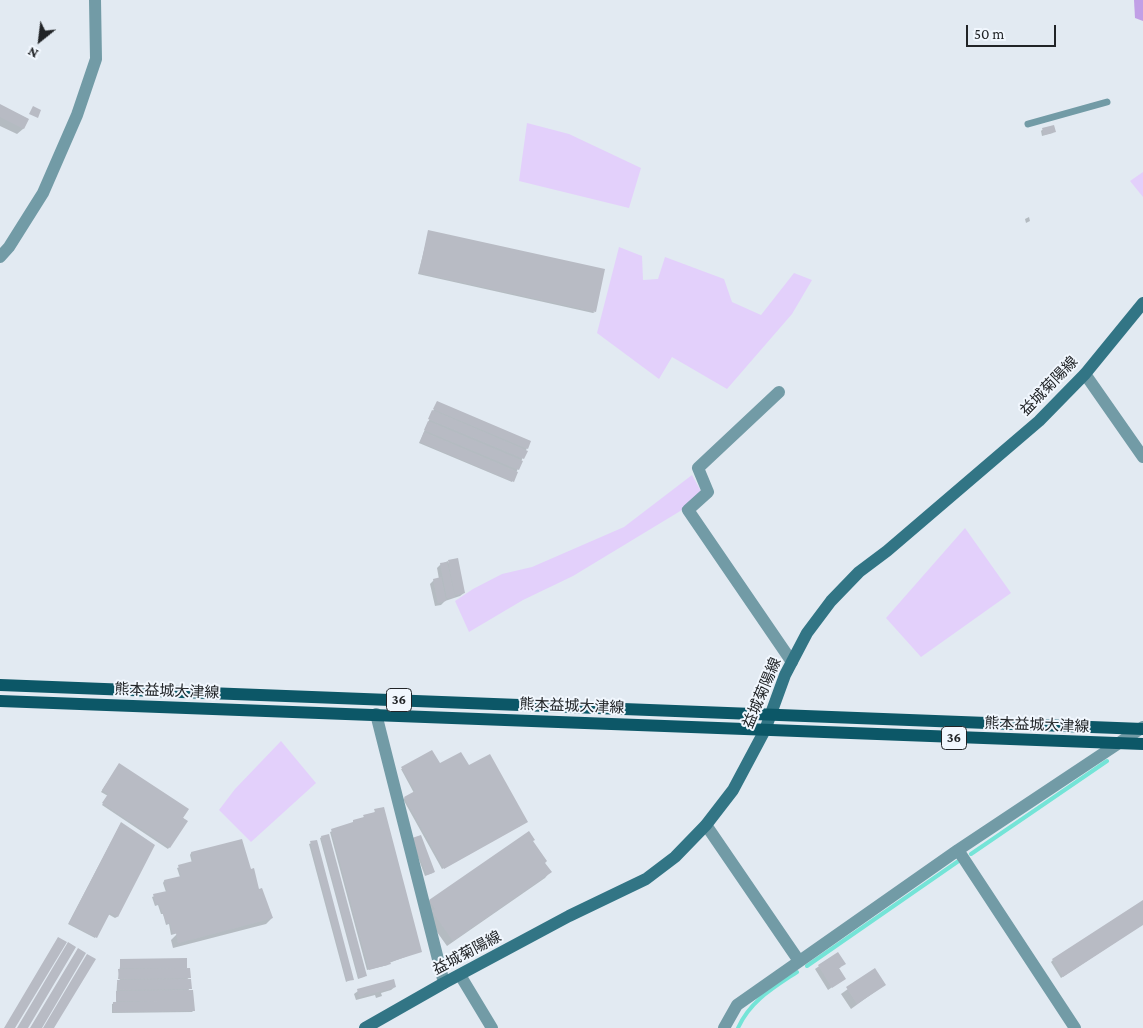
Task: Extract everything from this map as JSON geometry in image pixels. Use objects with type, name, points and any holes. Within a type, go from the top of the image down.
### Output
[{"type":"main road","name":"益城菊陽線","points":[[365,1028],[569,916],[646,879],[675,857],[706,825],[733,790],[765,730],[785,675],[808,634],[831,601],[860,572],[1039,421],[1085,374],[1143,303]]},
{"type":"main road","name":"熊本益城大津線","points":[[0,685],[1142,728]]},
{"type":"main road","name":"熊本益城大津線","points":[[0,702],[376,714],[884,736],[1143,744]]},
{"type":"street","points":[[0,257],[43,193],[77,115],[96,59],[95,0]]},
{"type":"street","points":[[1085,374],[1143,457]]},
{"type":"street","points":[[779,392],[698,468],[708,492],[688,510],[792,662]]},
{"type":"street","points":[[376,714],[444,983]]},
{"type":"street","points":[[724,1028],[737,1004],[958,850],[1142,728]]},
{"type":"street","points":[[706,825],[799,960]]},
{"type":"street","points":[[958,850],[1075,1028]]},
{"type":"street","points":[[460,975],[492,1028]]},
{"type":"lane","points":[[1028,124],[1107,102]]},
{"type":"shaded area","points":[[1134,0],[1143,0],[1143,21],[1135,18]]},
{"type":"shaded area","points":[[527,123],[569,134],[641,168],[629,208],[519,181]]},
{"type":"shaded area","points":[[1143,172],[1143,197],[1130,181]]},
{"type":"shaded area","points":[[619,247],[642,256],[643,280],[658,279],[665,257],[724,279],[732,302],[761,315],[794,273],[812,280],[792,314],[727,389],[672,357],[659,379],[597,333]]},
{"type":"shaded area","points":[[692,475],[702,493],[682,510],[573,576],[523,600],[469,632],[455,601],[502,574],[532,567],[624,527]]},
{"type":"shaded area","points":[[965,528],[1011,593],[921,657],[886,618]]},
{"type":"shaded area","points":[[281,741],[316,783],[251,842],[219,810],[235,789]]},
{"type":"building","points":[[0,104],[29,119],[24,129],[0,117]]},
{"type":"building","points":[[33,106],[41,110],[38,118],[29,114]]},
{"type":"building","points":[[1054,125],[1056,132],[1044,135],[1042,128]]},
{"type":"building","points":[[428,230],[605,269],[596,312],[419,273]]},
{"type":"building","points":[[437,401],[531,441],[528,449],[433,409]]},
{"type":"building","points":[[432,410],[528,451],[524,459],[428,419]]},
{"type":"building","points":[[428,421],[523,461],[519,470],[424,430]]},
{"type":"building","points":[[424,432],[518,472],[514,482],[420,442]]},
{"type":"building","points":[[458,558],[465,593],[455,595],[448,560]]},
{"type":"building","points":[[447,562],[455,597],[447,598],[440,563]]},
{"type":"building","points":[[441,577],[446,601],[438,603],[433,579]]},
{"type":"building","points":[[432,750],[440,763],[461,752],[469,765],[490,754],[528,822],[444,869],[404,797],[415,791],[401,767]]},
{"type":"building","points":[[119,763],[189,809],[183,818],[188,821],[170,848],[102,803],[108,794],[102,790]]},
{"type":"building","points":[[384,807],[422,952],[369,970],[331,829],[353,822],[353,820],[364,817],[363,815],[375,812],[374,809]]},
{"type":"building","points":[[121,822],[155,845],[118,917],[110,913],[97,938],[69,923]]},
{"type":"building","points":[[529,831],[535,840],[533,841],[547,861],[545,863],[552,872],[453,941],[432,911],[435,909],[429,900]]},
{"type":"building","points":[[329,834],[367,976],[359,978],[321,836]]},
{"type":"building","points":[[421,835],[435,872],[427,875],[412,838]]},
{"type":"building","points":[[242,839],[251,869],[254,868],[259,889],[262,888],[273,918],[178,943],[176,933],[173,934],[170,923],[167,924],[159,904],[156,905],[153,894],[167,891],[164,880],[181,876],[178,865],[193,861],[191,852]]},
{"type":"building","points":[[317,840],[354,980],[347,981],[310,841]]},
{"type":"building","points":[[1143,900],[1143,925],[1063,977],[1052,959]]},
{"type":"building","points":[[58,937],[67,942],[15,1028],[4,1028]]},
{"type":"building","points":[[68,942],[76,947],[28,1028],[17,1028]]},
{"type":"building","points":[[78,948],[86,953],[42,1028],[30,1028]]},
{"type":"building","points":[[838,952],[846,964],[839,968],[846,979],[832,988],[818,965]]},
{"type":"building","points":[[87,954],[96,959],[54,1028],[43,1028]]},
{"type":"building","points":[[187,958],[187,968],[120,968],[120,959]]},
{"type":"building","points":[[190,968],[191,978],[119,979],[118,969]]},
{"type":"building","points":[[875,968],[886,985],[857,1004],[846,987]]},
{"type":"building","points":[[191,979],[192,989],[118,990],[117,980]]},
{"type":"building","points":[[394,979],[396,987],[359,997],[357,989]]},
{"type":"building","points":[[193,990],[195,1011],[113,1012],[113,1002],[158,1001],[116,1001],[116,991]]},
{"type":"waterway","points":[[971,854],[1107,761]]},
{"type":"waterway","points":[[807,966],[960,860]]},
{"type":"waterway","points":[[738,1028],[749,1010],[763,996],[797,972]]}]
